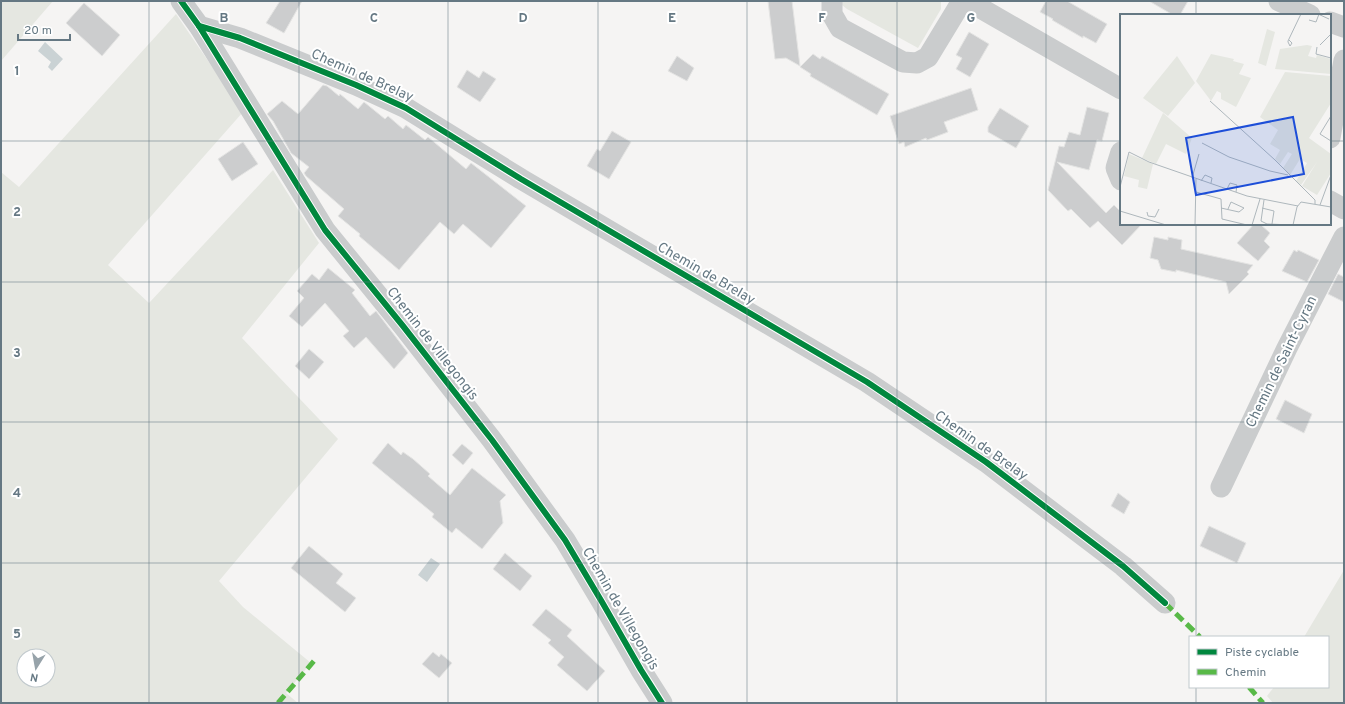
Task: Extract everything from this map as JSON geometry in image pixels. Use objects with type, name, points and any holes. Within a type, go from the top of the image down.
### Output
[{"type":"street","name":"Chemin de Villegongis","points":[[181,1],[199,26],[325,230],[403,326],[492,440],[565,540],[662,703]]},
{"type":"street","points":[[832,1],[832,14],[840,28],[904,62],[917,63],[928,57],[962,1]]},
{"type":"street","points":[[968,1],[1120,88]]},
{"type":"street","points":[[1279,1],[1308,14]]},
{"type":"street","points":[[1331,22],[1344,27]]},
{"type":"street","name":"Chemin de Brelay","points":[[199,26],[240,38],[356,85],[406,108],[528,183],[867,382],[986,462],[1122,566],[1165,603]]},
{"type":"street","points":[[1331,132],[1344,60]]},
{"type":"street","points":[[1120,155],[1116,168],[1120,178]]},
{"type":"street","points":[[1331,202],[1344,209]]},
{"type":"street","name":"Chemin de Saint-Cyran","points":[[1221,487],[1288,348],[1344,237]]},
{"type":"shaded area","points":[[1,1],[53,1],[1,61]]},
{"type":"shaded area","points":[[842,1],[940,1],[941,9],[918,48],[847,9],[842,5]]},
{"type":"shaded area","points":[[176,14],[243,112],[108,265],[149,303],[273,170],[319,243],[242,338],[338,439],[219,581],[243,607],[311,663],[286,693],[298,703],[1,703],[1,172],[19,187]]},
{"type":"shaded area","points":[[45,42],[63,59],[52,71],[48,67],[51,62],[38,51]]},
{"type":"shaded area","points":[[431,558],[440,564],[427,582],[418,575]]},
{"type":"shaded area","points":[[1344,570],[1344,703],[1273,703],[1267,696],[1273,688],[1329,688],[1329,636],[1305,636]]},
{"type":"building","points":[[280,1],[302,1],[284,33],[266,23]]},
{"type":"building","points":[[768,1],[792,1],[800,66],[786,58],[775,59]]},
{"type":"building","points":[[1046,1],[1067,1],[1107,24],[1096,43],[1083,36],[1083,38],[1040,12]]},
{"type":"building","points":[[1149,1],[1188,1],[1181,14],[1171,14]]},
{"type":"building","points":[[84,3],[120,35],[102,56],[66,23]]},
{"type":"building","points":[[969,32],[989,44],[970,77],[956,69],[962,58],[956,55]]},
{"type":"building","points":[[813,54],[820,59],[822,56],[889,94],[877,115],[810,76],[811,74],[800,67]]},
{"type":"building","points":[[677,56],[694,68],[687,81],[668,71]]},
{"type":"building","points":[[467,70],[479,78],[483,71],[496,79],[480,102],[457,87]]},
{"type":"building","points":[[323,85],[327,86],[339,96],[340,94],[358,109],[364,102],[385,119],[388,116],[403,129],[406,125],[425,140],[428,137],[466,169],[471,163],[526,206],[491,248],[463,224],[454,234],[440,222],[399,270],[338,216],[344,209],[306,176],[304,173],[309,167],[291,153],[273,121],[267,114],[282,101],[298,114]]},
{"type":"building","points":[[971,88],[978,110],[944,122],[948,132],[927,140],[926,138],[905,147],[904,142],[899,144],[890,116]]},
{"type":"building","points":[[1087,107],[1109,113],[1102,141],[1097,140],[1089,170],[1057,162],[1106,213],[1114,205],[1120,211],[1120,225],[1141,225],[1122,245],[1098,221],[1090,228],[1071,209],[1068,211],[1048,190],[1059,146],[1064,147],[1069,132],[1080,135]]},
{"type":"building","points":[[1000,108],[1029,126],[1016,148],[988,132],[988,127]]},
{"type":"building","points":[[612,131],[631,142],[609,179],[587,166],[597,149],[600,151]]},
{"type":"building","points":[[243,142],[258,164],[232,181],[218,159]]},
{"type":"building","points":[[1253,225],[1261,225],[1270,233],[1264,241],[1270,247],[1258,261],[1237,243]]},
{"type":"building","points":[[1154,237],[1168,240],[1168,237],[1182,240],[1181,249],[1253,265],[1247,272],[1249,274],[1229,294],[1226,282],[1176,270],[1176,272],[1161,269],[1158,260],[1150,258]]},
{"type":"building","points":[[1294,250],[1297,252],[1298,250],[1319,260],[1307,282],[1282,271]]},
{"type":"building","points":[[328,268],[355,290],[352,293],[370,316],[376,311],[408,353],[394,369],[366,337],[354,348],[343,336],[349,331],[325,303],[302,327],[289,316],[304,298],[297,291],[312,274],[319,280]]},
{"type":"building","points":[[1338,274],[1344,277],[1344,302],[1328,294]]},
{"type":"building","points":[[309,349],[324,362],[309,379],[295,366]]},
{"type":"building","points":[[1285,400],[1312,414],[1304,433],[1276,419]]},
{"type":"building","points":[[388,443],[401,455],[403,452],[413,459],[430,474],[428,476],[450,495],[472,468],[506,495],[500,501],[503,523],[482,549],[456,528],[452,533],[432,517],[434,514],[372,463]]},
{"type":"building","points":[[462,444],[473,453],[463,465],[452,455]]},
{"type":"building","points":[[1118,493],[1130,502],[1124,514],[1111,506]]},
{"type":"building","points":[[1209,526],[1246,543],[1237,563],[1200,546]]},
{"type":"building","points":[[309,546],[343,574],[336,583],[356,598],[345,612],[291,568]]},
{"type":"building","points":[[505,553],[532,576],[520,591],[493,569]]},
{"type":"building","points":[[546,609],[572,630],[567,636],[605,671],[587,691],[557,665],[564,657],[548,643],[551,640],[532,625]]},
{"type":"building","points":[[433,652],[439,657],[441,654],[452,663],[439,678],[422,664]]},
{"type":"marked path","points":[[1165,603],[1199,636]]},
{"type":"marked path","points":[[278,703],[314,661]]},
{"type":"marked path","points":[[1250,688],[1263,703]]},
{"type":"cycle path","points":[[181,1],[199,26],[325,230],[403,326],[492,440],[565,540],[662,703]]},
{"type":"cycle path","points":[[199,26],[240,38],[356,85],[406,108],[521,179],[867,382],[986,462],[1123,566],[1165,603]]}]
